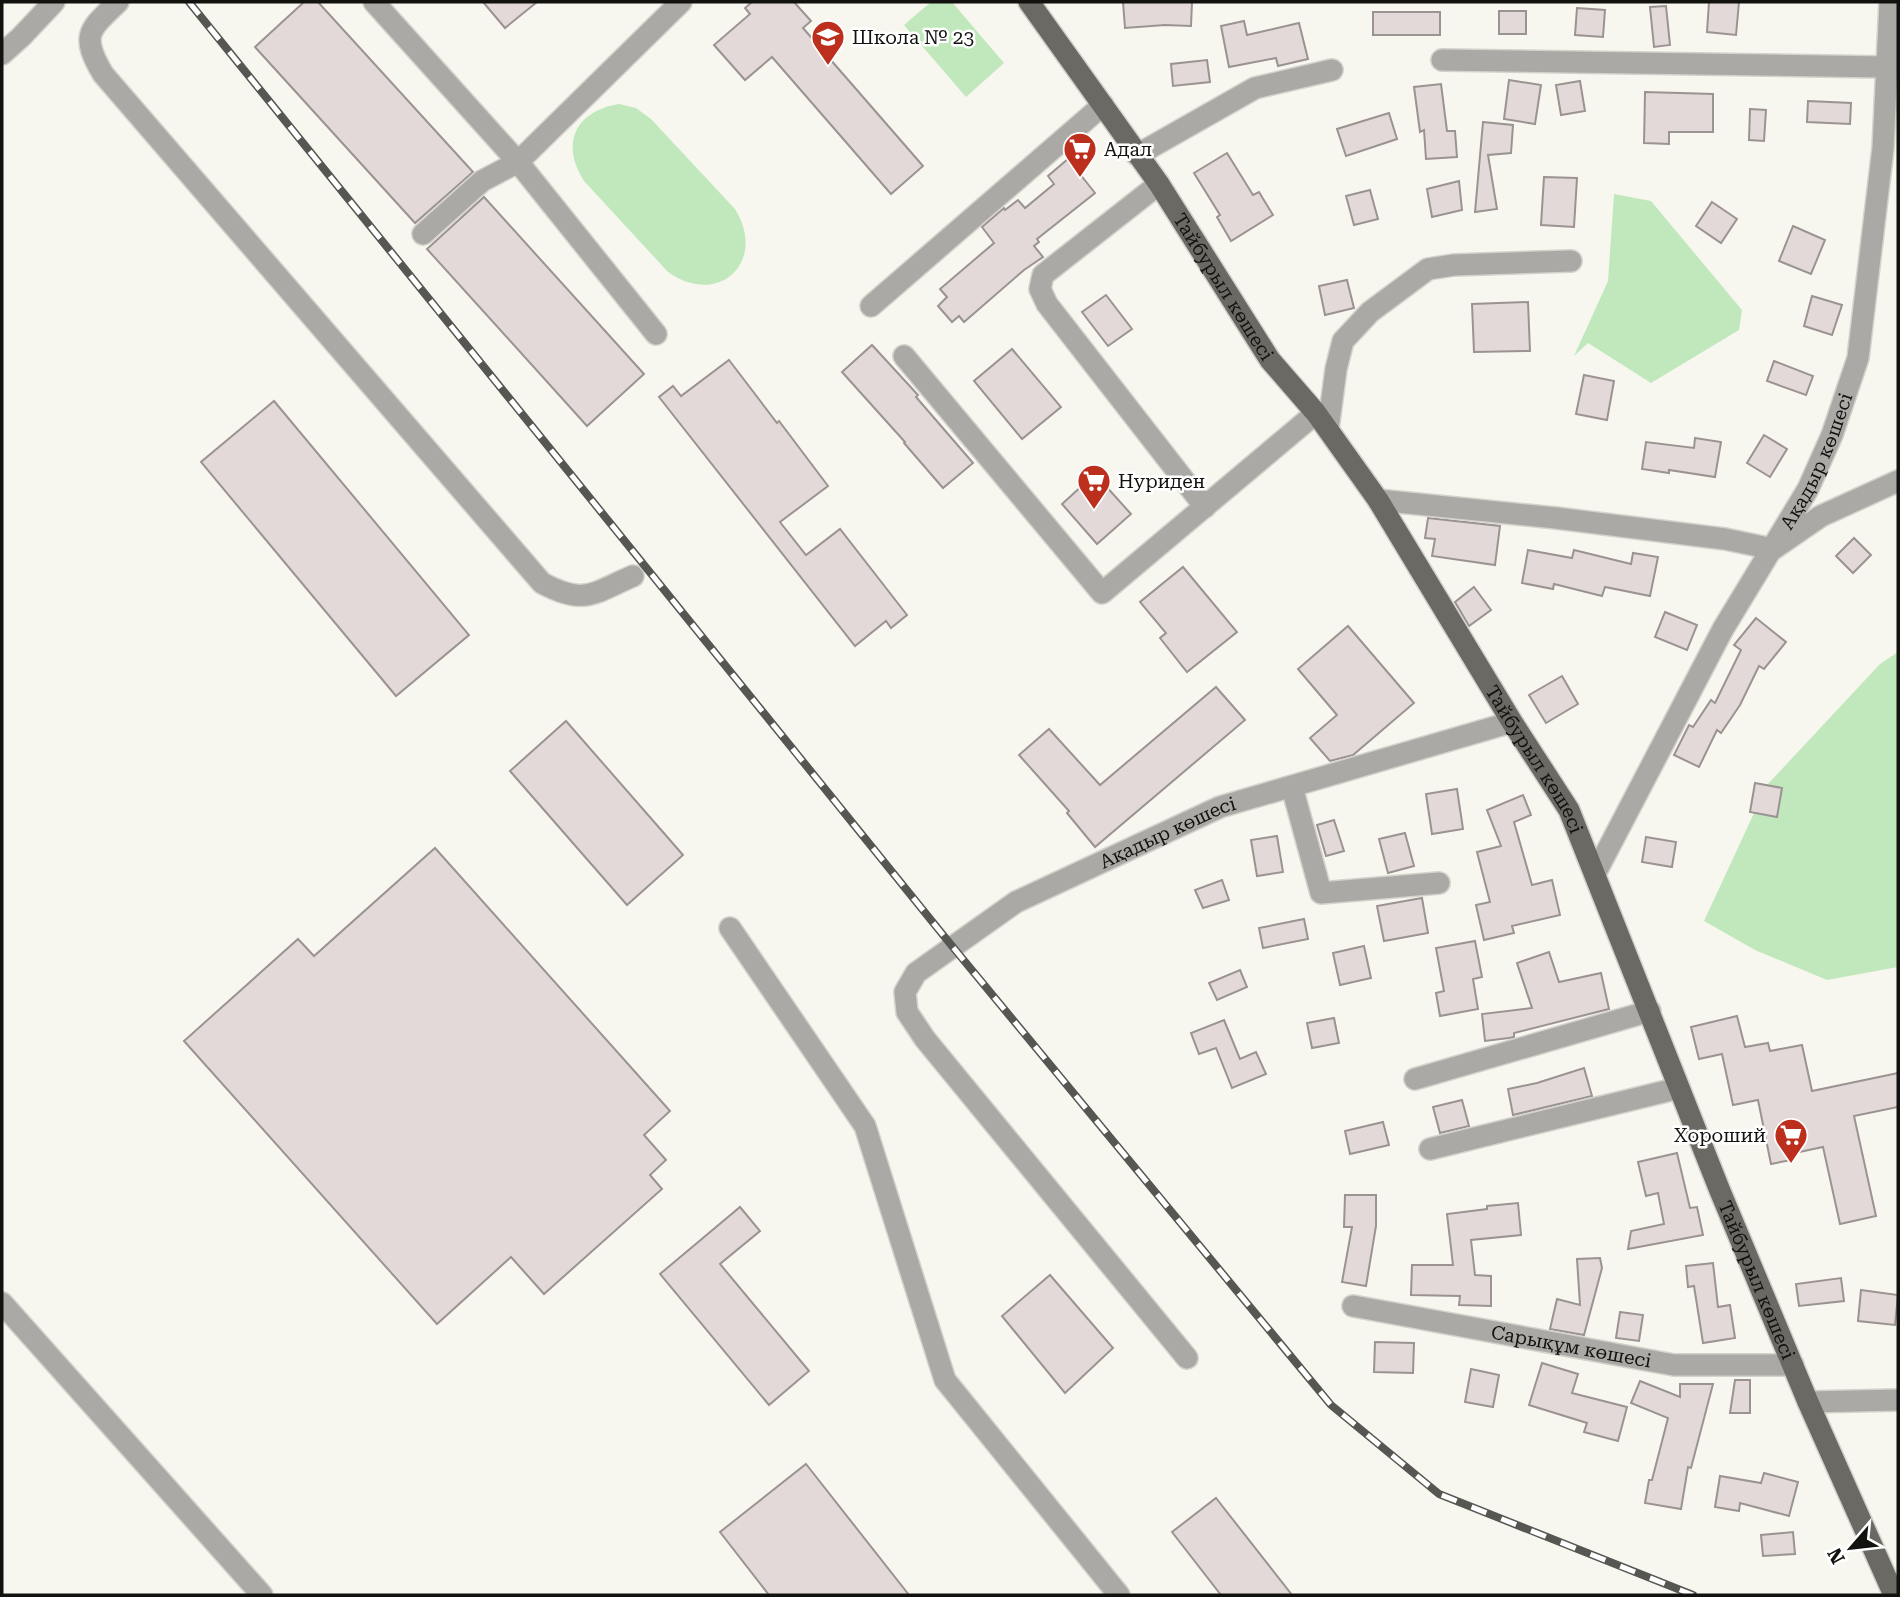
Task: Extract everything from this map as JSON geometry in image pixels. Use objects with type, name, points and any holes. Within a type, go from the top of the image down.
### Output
[{"type":"main road","name":"Тайбурыл көшесі","points":[[1029,2],[1159,184],[1270,360],[1322,421],[1378,500],[1569,810],[1808,1402],[1894,1595]]},
{"type":"street","points":[[2,54],[54,2]]},
{"type":"street","points":[[118,2],[93,26],[90,36],[94,58],[103,74],[542,583],[570,596],[583,597],[634,576]]},
{"type":"street","points":[[374,2],[518,162],[656,334]]},
{"type":"street","points":[[423,234],[482,181],[518,162],[681,2]]},
{"type":"street","name":"Ақадыр көшесі","points":[[1596,872],[1723,629],[1808,489],[1827,446],[1858,358],[1883,148],[1890,2]]},
{"type":"street","points":[[1442,60],[1885,67]]},
{"type":"street","points":[[1137,155],[1255,88],[1332,70]]},
{"type":"street","points":[[871,306],[1103,105]]},
{"type":"street","points":[[1159,184],[1043,275],[1040,289],[1047,304],[1205,507]]},
{"type":"street","points":[[904,356],[1102,593],[1205,507],[1322,421],[1343,341],[1370,312],[1428,269],[1454,265],[1570,261]]},
{"type":"street","points":[[1378,500],[1556,518],[1725,539],[1773,549],[1821,516],[1898,481]]},
{"type":"street","name":"Ақадыр көшесі","points":[[1187,1357],[925,1039],[907,1012],[905,992],[916,973],[1016,902],[1209,812],[1513,722]]},
{"type":"street","points":[[1292,787],[1321,893],[1439,883]]},
{"type":"street","points":[[730,928],[865,1126],[945,1380],[1119,1595]]},
{"type":"street","points":[[1415,1079],[1650,1012]]},
{"type":"street","points":[[1430,1149],[1679,1088]]},
{"type":"street","points":[[2,1303],[262,1595]]},
{"type":"street","name":"Сарықұм көшесі","points":[[1353,1306],[1674,1366],[1793,1365]]},
{"type":"street","points":[[1808,1402],[1898,1400]]},
{"type":"green space","points":[[931,2],[952,2],[1004,63],[966,97],[904,25]]},
{"type":"green space","points":[[619,104],[636,108],[651,119],[735,209],[744,228],[745,246],[741,262],[733,274],[720,282],[704,285],[687,282],[668,272],[584,181],[573,154],[576,131],[592,114]]},
{"type":"green space","points":[[1614,194],[1651,201],[1742,310],[1739,330],[1651,383],[1588,343],[1574,356],[1608,281]]},
{"type":"green space","points":[[1898,652],[1898,967],[1827,980],[1755,950],[1704,921],[1767,785],[1880,664]]},
{"type":"building","points":[[304,2],[318,2],[473,172],[415,223],[255,47]]},
{"type":"building","points":[[483,2],[537,2],[505,28]]},
{"type":"building","points":[[752,2],[794,2],[811,21],[803,28],[923,166],[891,194],[772,57],[745,80],[714,45],[750,14],[745,8]]},
{"type":"building","points":[[1123,2],[1192,2],[1191,26],[1125,28]]},
{"type":"building","points":[[1709,2],[1739,2],[1736,35],[1707,32]]},
{"type":"building","points":[[1666,6],[1670,45],[1654,47],[1650,7]]},
{"type":"building","points":[[1577,8],[1605,10],[1603,37],[1575,35]]},
{"type":"building","points":[[1499,11],[1526,11],[1526,34],[1499,34]]},
{"type":"building","points":[[1373,12],[1440,12],[1440,35],[1373,35]]},
{"type":"building","points":[[1244,21],[1247,35],[1299,23],[1308,59],[1278,66],[1276,58],[1229,67],[1221,26]]},
{"type":"building","points":[[1207,60],[1210,82],[1173,86],[1171,64]]},
{"type":"building","points":[[1509,80],[1541,85],[1535,124],[1504,119]]},
{"type":"building","points":[[1580,81],[1585,111],[1561,115],[1556,85]]},
{"type":"building","points":[[1441,84],[1447,131],[1455,131],[1457,157],[1426,159],[1424,130],[1420,132],[1414,87]]},
{"type":"building","points":[[1645,92],[1713,94],[1713,132],[1669,132],[1669,144],[1644,143]]},
{"type":"building","points":[[1808,101],[1851,103],[1850,124],[1807,122]]},
{"type":"building","points":[[1750,109],[1766,110],[1764,141],[1749,140]]},
{"type":"building","points":[[1389,113],[1397,139],[1346,156],[1337,129]]},
{"type":"building","points":[[1483,122],[1513,125],[1511,153],[1488,155],[1497,209],[1475,212]]},
{"type":"building","points":[[1227,153],[1253,195],[1259,192],[1273,215],[1231,241],[1217,217],[1220,215],[1194,173]]},
{"type":"building","points":[[1068,159],[1095,193],[1037,239],[1039,242],[1034,246],[1043,257],[964,322],[959,316],[952,322],[938,306],[947,297],[940,289],[994,243],[982,227],[1018,200],[1025,208],[1054,184],[1048,176]]},
{"type":"building","points":[[1544,177],[1577,178],[1574,227],[1541,225]]},
{"type":"building","points":[[1459,181],[1462,210],[1432,217],[1427,189]]},
{"type":"building","points":[[1370,190],[1378,219],[1354,225],[1346,196]]},
{"type":"building","points":[[484,197],[644,374],[587,426],[427,249]]},
{"type":"building","points":[[1712,202],[1737,219],[1721,243],[1696,226]]},
{"type":"building","points":[[1793,226],[1825,240],[1811,274],[1779,261]]},
{"type":"building","points":[[1347,280],[1354,308],[1325,315],[1319,286]]},
{"type":"building","points":[[1106,295],[1132,329],[1108,346],[1082,312]]},
{"type":"building","points":[[1812,296],[1842,305],[1832,335],[1804,326]]},
{"type":"building","points":[[1528,302],[1530,351],[1474,352],[1472,304]]},
{"type":"building","points":[[872,345],[918,395],[916,397],[973,463],[943,488],[842,372]]},
{"type":"building","points":[[1012,349],[1061,407],[1022,439],[974,381]]},
{"type":"building","points":[[729,360],[828,486],[780,522],[806,555],[840,529],[907,615],[891,628],[886,621],[855,646],[659,397],[673,386],[681,396]]},
{"type":"building","points":[[1774,361],[1813,376],[1806,395],[1767,381]]},
{"type":"building","points":[[1584,375],[1614,381],[1607,420],[1576,414]]},
{"type":"building","points":[[274,401],[469,635],[396,696],[201,462]]},
{"type":"building","points":[[1764,435],[1787,449],[1770,477],[1747,463]]},
{"type":"building","points":[[1695,438],[1721,442],[1715,477],[1642,469],[1646,442],[1694,448]]},
{"type":"building","points":[[1095,474],[1131,514],[1097,544],[1062,504]]},
{"type":"building","points":[[1428,518],[1500,526],[1495,565],[1432,556],[1435,539],[1425,538]]},
{"type":"building","points":[[1854,538],[1871,555],[1853,573],[1836,556]]},
{"type":"building","points":[[1528,550],[1572,558],[1574,550],[1631,564],[1633,553],[1658,557],[1650,596],[1605,587],[1602,596],[1554,584],[1553,589],[1522,583]]},
{"type":"building","points":[[1183,567],[1237,632],[1187,672],[1160,638],[1166,633],[1140,602]]},
{"type":"building","points":[[1474,587],[1491,610],[1469,626],[1455,602]]},
{"type":"building","points":[[1665,612],[1697,625],[1687,650],[1655,637]]},
{"type":"building","points":[[1756,618],[1786,642],[1764,669],[1759,666],[1740,705],[1721,733],[1717,730],[1699,767],[1674,755],[1689,725],[1693,727],[1711,700],[1715,703],[1741,650],[1734,645]]},
{"type":"building","points":[[1348,626],[1414,703],[1353,755],[1330,761],[1310,738],[1337,715],[1298,669]]},
{"type":"building","points":[[1562,676],[1578,704],[1546,723],[1529,695]]},
{"type":"building","points":[[1216,687],[1245,720],[1095,847],[1067,813],[1069,811],[1019,755],[1049,729],[1100,785]]},
{"type":"building","points":[[566,721],[683,855],[627,905],[510,771]]},
{"type":"building","points":[[1755,783],[1782,788],[1777,817],[1750,812]]},
{"type":"building","points":[[1457,789],[1463,829],[1432,834],[1426,794]]},
{"type":"building","points":[[1523,795],[1531,815],[1514,822],[1532,885],[1552,880],[1560,915],[1512,926],[1514,933],[1484,940],[1476,905],[1490,902],[1477,852],[1501,846],[1487,810]]},
{"type":"building","points":[[1334,820],[1344,851],[1326,856],[1317,825]]},
{"type":"building","points":[[1405,833],[1414,866],[1388,873],[1379,839]]},
{"type":"building","points":[[1277,836],[1283,872],[1257,876],[1251,840]]},
{"type":"building","points":[[1646,837],[1676,842],[1672,867],[1642,862]]},
{"type":"building","points":[[435,848],[670,1111],[644,1135],[666,1160],[650,1175],[662,1189],[544,1294],[511,1257],[437,1324],[184,1041],[298,939],[314,956]]},
{"type":"building","points":[[1222,880],[1229,900],[1203,908],[1195,890]]},
{"type":"building","points":[[1422,898],[1428,933],[1384,941],[1377,906]]},
{"type":"building","points":[[1304,919],[1308,939],[1263,948],[1259,928]]},
{"type":"building","points":[[1475,941],[1482,977],[1473,979],[1478,1009],[1440,1016],[1436,993],[1444,991],[1436,948]]},
{"type":"building","points":[[1364,946],[1371,978],[1340,985],[1333,953]]},
{"type":"building","points":[[1549,952],[1559,982],[1601,973],[1609,1009],[1514,1033],[1514,1037],[1485,1041],[1482,1014],[1532,1008],[1517,963]]},
{"type":"building","points":[[1240,970],[1247,987],[1217,1000],[1209,983]]},
{"type":"building","points":[[1737,1016],[1745,1047],[1768,1043],[1770,1051],[1802,1045],[1812,1091],[1898,1073],[1898,1107],[1854,1116],[1876,1216],[1840,1224],[1823,1147],[1790,1154],[1791,1160],[1771,1164],[1758,1100],[1733,1105],[1722,1054],[1699,1059],[1691,1027]]},
{"type":"building","points":[[1334,1018],[1339,1043],[1312,1048],[1307,1023]]},
{"type":"building","points":[[1224,1020],[1240,1059],[1256,1052],[1266,1074],[1232,1088],[1216,1048],[1199,1054],[1191,1033]]},
{"type":"building","points":[[1584,1068],[1592,1096],[1513,1115],[1508,1089]]},
{"type":"building","points":[[1462,1100],[1469,1126],[1440,1133],[1433,1107]]},
{"type":"building","points":[[1383,1122],[1389,1145],[1350,1154],[1345,1131]]},
{"type":"building","points":[[1677,1153],[1690,1208],[1697,1207],[1703,1235],[1628,1249],[1631,1231],[1664,1224],[1658,1193],[1646,1196],[1638,1162]]},
{"type":"building","points":[[1345,1195],[1376,1195],[1376,1226],[1366,1286],[1342,1282],[1352,1227],[1344,1227]]},
{"type":"building","points":[[1518,1203],[1521,1235],[1471,1240],[1475,1275],[1491,1276],[1491,1306],[1459,1305],[1460,1296],[1411,1295],[1412,1265],[1453,1265],[1447,1214]]},
{"type":"building","points":[[740,1207],[760,1231],[720,1264],[809,1371],[769,1405],[660,1274]]},
{"type":"building","points":[[1600,1258],[1602,1268],[1584,1335],[1550,1329],[1557,1299],[1580,1305],[1577,1259]]},
{"type":"building","points":[[1713,1263],[1718,1307],[1730,1305],[1735,1338],[1703,1343],[1694,1286],[1688,1287],[1686,1266]]},
{"type":"building","points":[[1050,1275],[1113,1348],[1065,1393],[1002,1316]]},
{"type":"building","points":[[1841,1278],[1844,1301],[1799,1306],[1796,1284]]},
{"type":"building","points":[[1861,1290],[1898,1295],[1895,1325],[1858,1321]]},
{"type":"building","points":[[1620,1312],[1643,1315],[1639,1341],[1616,1338]]},
{"type":"building","points":[[1375,1342],[1414,1343],[1413,1373],[1374,1372]]},
{"type":"building","points":[[1542,1363],[1578,1374],[1572,1393],[1627,1407],[1618,1441],[1584,1432],[1587,1423],[1529,1405]]},
{"type":"building","points":[[1471,1369],[1499,1375],[1493,1407],[1465,1402]]},
{"type":"building","points":[[1735,1380],[1750,1380],[1750,1413],[1730,1413]]},
{"type":"building","points":[[1640,1381],[1680,1397],[1680,1384],[1713,1384],[1691,1468],[1688,1467],[1681,1509],[1645,1503],[1649,1480],[1652,1480],[1668,1418],[1631,1403]]},
{"type":"building","points":[[806,1464],[909,1595],[769,1595],[720,1532]]},
{"type":"building","points":[[1764,1473],[1798,1482],[1789,1516],[1740,1503],[1739,1511],[1715,1507],[1720,1476],[1761,1483]]},
{"type":"building","points":[[1216,1498],[1292,1595],[1221,1595],[1172,1532]]},
{"type":"building","points":[[1793,1532],[1795,1554],[1763,1556],[1761,1535]]},
{"type":"railway","points":[[189,2],[952,946],[1331,1405],[1439,1494],[1693,1595]]},
{"type":"place","name":"Школа № 23","points":[[828,67]]},
{"type":"place","name":"Адал","points":[[1080,179]]},
{"type":"place","name":"Нуриден","points":[[1094,511]]},
{"type":"place","name":"Хороший","points":[[1791,1165]]}]
